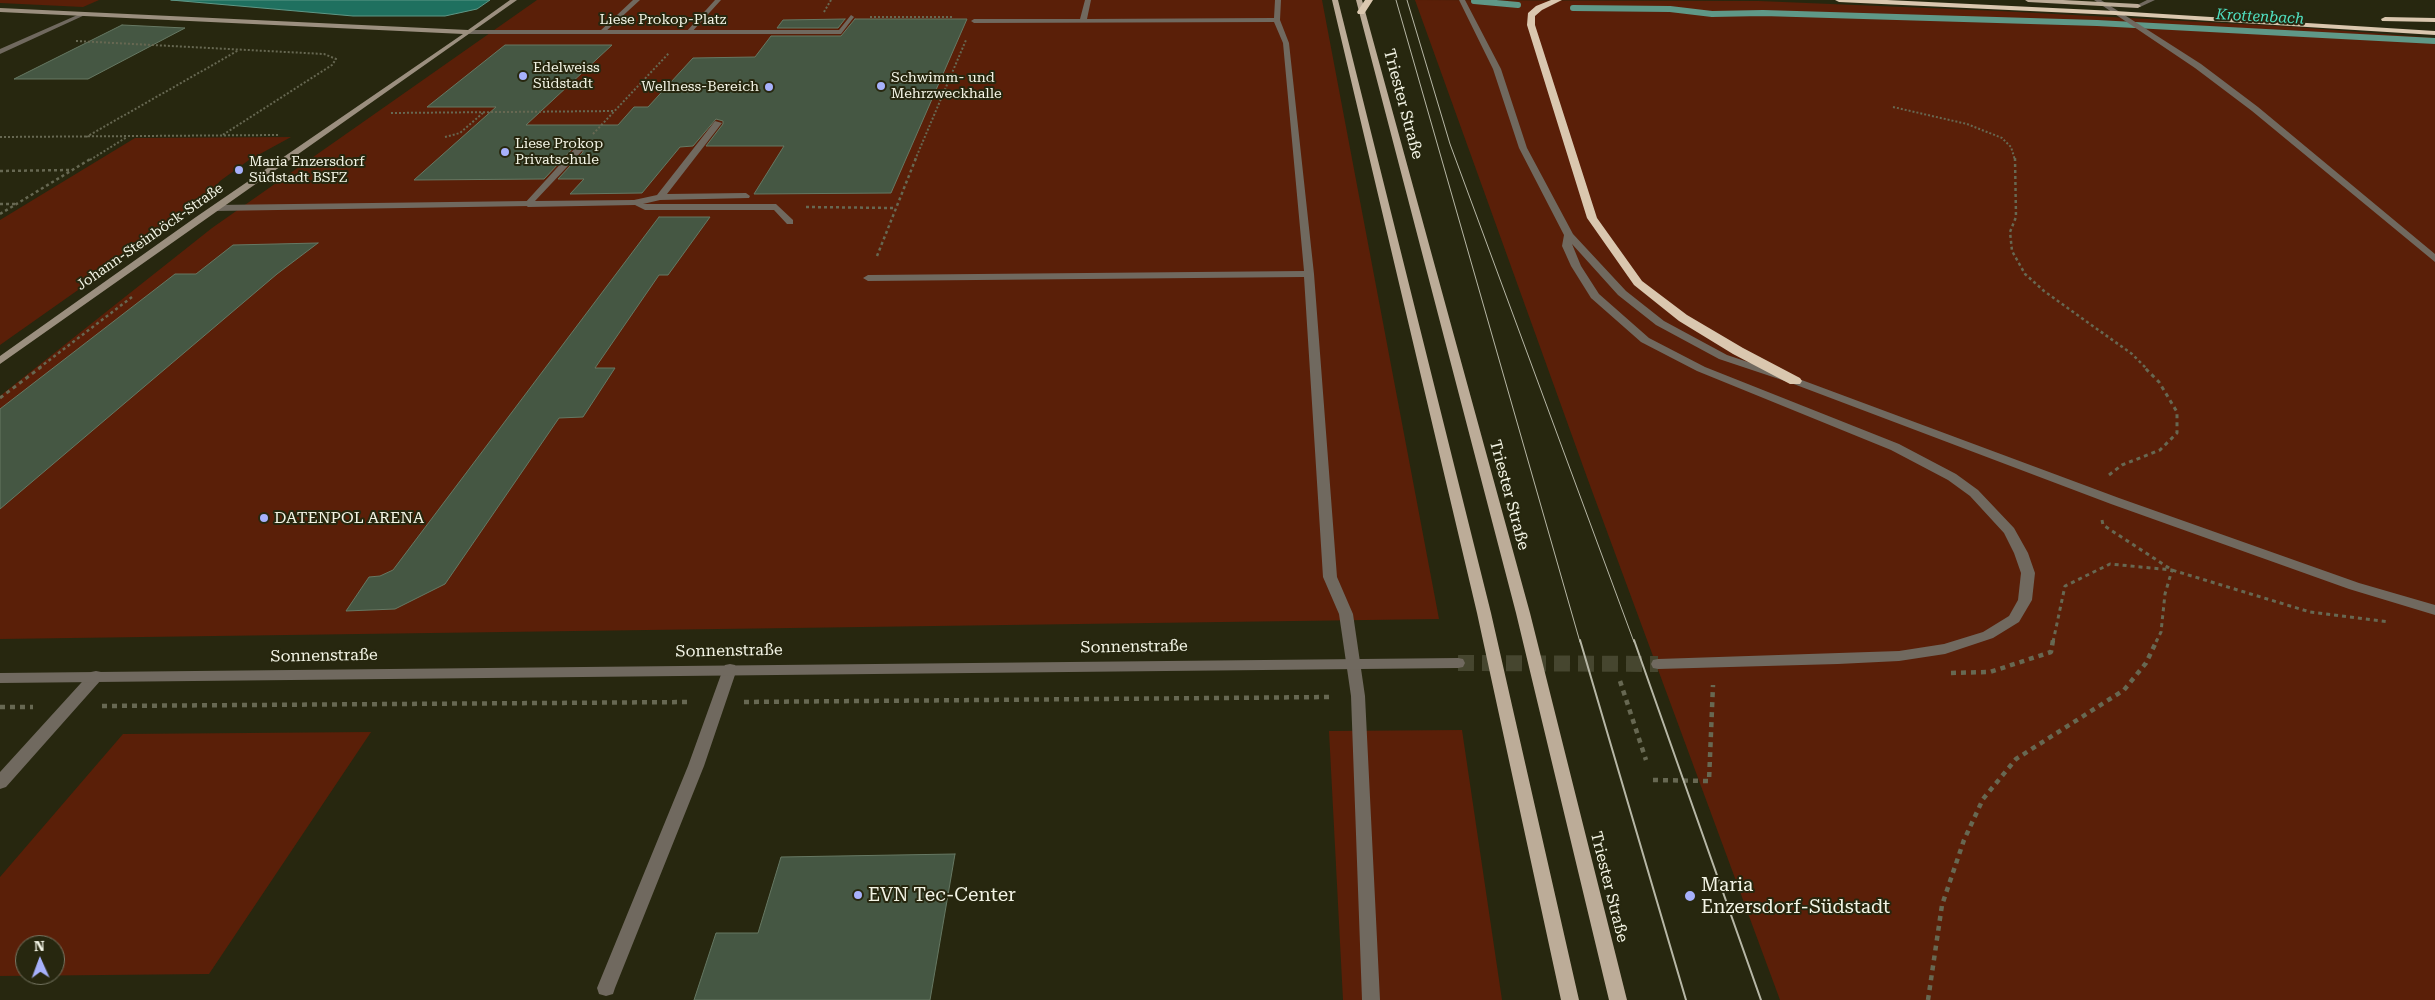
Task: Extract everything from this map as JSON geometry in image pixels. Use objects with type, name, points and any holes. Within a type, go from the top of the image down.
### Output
[{"type":"highway","points":[[1360,12],[1369,0]]},
{"type":"highway","points":[[1558,0],[1538,8],[1531,15],[1530,25],[1592,218],[1638,283],[1683,318],[1738,351],[1795,381]]},
{"type":"highway","points":[[1839,0],[2115,13],[2435,34]]},
{"type":"highway","points":[[2138,6],[2327,17]]},
{"type":"highway","points":[[2308,16],[2435,26]]},
{"type":"highway","points":[[2374,19],[2435,20]]},
{"type":"main road","points":[[1335,0],[1482,604],[1570,1000]]},
{"type":"main road","name":"Triester Straße","points":[[1359,0],[1360,12],[1523,613],[1618,1000]]},
{"type":"main road","points":[[2028,0],[2138,6]]},
{"type":"street","name":"Johann-Steinböck-Straße","points":[[0,361],[514,0]]},
{"type":"street","points":[[602,32],[637,0]]},
{"type":"street","points":[[688,32],[718,0]]},
{"type":"street","points":[[1084,20],[1088,0]]},
{"type":"street","points":[[1278,0],[1277,20],[1286,43],[1309,274],[1330,577],[1346,614],[1355,664],[1358,696],[1371,1000]]},
{"type":"street","points":[[1462,0],[1497,70],[1523,148],[1570,235],[1622,293],[1660,323],[1723,357],[1795,381],[2098,494],[2354,586],[2435,610]]},
{"type":"street","points":[[2098,0],[2198,66],[2307,150],[2435,259]]},
{"type":"street","points":[[2138,6],[2152,0]]},
{"type":"street","points":[[0,10],[468,32]]},
{"type":"street","points":[[0,52],[84,14]]},
{"type":"street","name":"Liese Prokop-Platz","points":[[468,32],[841,32],[851,17]]},
{"type":"street","points":[[974,21],[1277,20]]},
{"type":"street","points":[[660,197],[718,123]]},
{"type":"street","points":[[528,204],[579,149]]},
{"type":"street","points":[[216,208],[634,203],[660,197],[746,196]]},
{"type":"street","points":[[634,203],[646,207],[776,207],[790,222]]},
{"type":"street","points":[[1570,235],[1567,246],[1586,283],[1608,309],[1633,330],[1672,355],[1701,369],[1895,448],[1952,477],[1974,493],[2009,531],[2021,553],[2028,573],[2026,600],[2014,620],[1988,635],[1945,649],[1899,656],[1838,660],[1658,664]]},
{"type":"street","points":[[868,278],[1309,274]]},
{"type":"street","name":"Sonnenstraße","points":[[0,678],[1458,663]]},
{"type":"street","points":[[606,988],[696,766],[730,669]]},
{"type":"street","points":[[0,783],[96,676]]},
{"type":"path","points":[[831,0],[823,12],[826,15],[851,17],[976,17],[895,208],[876,260]]},
{"type":"path","points":[[579,149],[688,32]]},
{"type":"path","points":[[30,39],[324,54],[333,56],[336,59],[332,65],[221,136]]},
{"type":"path","points":[[85,137],[240,50]]},
{"type":"path","points":[[1893,106],[1967,124],[1994,135],[2011,146],[2015,155],[2017,198],[2016,217],[2010,232],[2012,251],[2025,274],[2044,291],[2132,354],[2159,382],[2177,412],[2177,433],[2160,450],[2122,465],[2109,475],[2098,494],[2103,525],[2172,570],[2310,612],[2393,622]]},
{"type":"path","points":[[353,113],[615,111]]},
{"type":"path","points":[[445,137],[460,133],[485,112]]},
{"type":"path","points":[[0,137],[321,135]]},
{"type":"path","points":[[0,214],[127,137]]},
{"type":"path","points":[[0,171],[72,170]]},
{"type":"path","points":[[0,204],[17,204]]},
{"type":"path","points":[[776,207],[895,208]]},
{"type":"path","points":[[1928,1000],[1942,906],[1964,840],[1983,799],[2016,759],[2124,690],[2146,663],[2161,632],[2165,594],[2172,570]]},
{"type":"path","points":[[1653,780],[1709,780],[1713,679]]},
{"type":"path","points":[[1620,681],[1646,760]]},
{"type":"path","points":[[0,707],[1358,696]]},
{"type":"shaded area","points":[[0,0],[99,0],[83,7],[0,3]]},
{"type":"shaded area","points":[[537,0],[1322,0],[1439,619],[0,639],[0,396],[212,228]]},
{"type":"shaded area","points":[[1415,0],[1759,1],[1999,11],[2295,27],[2435,38],[2435,1000],[1780,1000],[1588,480]]},
{"type":"shaded area","points":[[291,137],[249,160],[220,181],[200,204],[0,345],[0,220],[135,138]]},
{"type":"shaded area","points":[[1462,730],[1502,1000],[1343,1000],[1329,731]]},
{"type":"shaded area","points":[[371,732],[209,974],[65,975],[65,935],[15,935],[15,976],[0,976],[0,877],[123,734]]},
{"type":"water","points":[[171,0],[490,0],[477,9],[445,16],[353,16]]},
{"type":"building","points":[[845,19],[838,28],[777,28],[783,20]]},
{"type":"building","points":[[855,19],[967,19],[891,193],[754,194],[784,146],[706,146],[723,124],[723,121],[716,119],[693,146],[680,147],[642,193],[570,194],[584,179],[558,179],[583,152],[582,145],[575,146],[544,179],[414,180],[496,107],[427,107],[505,45],[612,45],[526,125],[618,125],[634,107],[648,107],[693,58],[755,57],[771,36],[841,36]]},
{"type":"building","points":[[122,25],[185,28],[88,79],[14,79]]},
{"type":"building","points":[[659,217],[710,217],[668,275],[659,275],[595,368],[615,368],[583,417],[559,418],[445,584],[395,609],[346,611],[369,577],[380,576],[393,570]]},
{"type":"building","points":[[318,243],[277,274],[0,509],[0,409],[175,274],[196,274],[233,245]]},
{"type":"building","name":"EVN Tec-Center","points":[[955,854],[930,1000],[694,1000],[716,933],[758,933],[781,857]]},
{"type":"waterway","name":"Krottenbach","points":[[1474,1],[1518,5]]},
{"type":"waterway","name":"Krottenbach","points":[[1573,8],[1670,9],[1712,14],[1763,13],[2097,23],[2435,41]]},
{"type":"tunnel","points":[[1458,663],[1658,664]]},
{"type":"tram line","points":[[1396,0],[1580,642]]},
{"type":"tram line","points":[[1407,0],[1450,144],[1634,642]]},
{"type":"tram line","points":[[1580,640],[1686,1000]]},
{"type":"tram line","points":[[1634,640],[1761,1000]]},
{"type":"place","name":"Edelweiss Südstadt","points":[[523,76]]},
{"type":"place","name":"Schwimm- und Mehrzweckhalle","points":[[881,86]]},
{"type":"place","name":"Wellness-Bereich","points":[[769,87]]},
{"type":"place","name":"Liese Prokop Privatschule","points":[[505,152]]},
{"type":"place","name":"Maria Enzersdorf Südstadt BSFZ","points":[[239,170]]},
{"type":"place","name":"DATENPOL ARENA","points":[[264,518]]},
{"type":"place","name":"EVN Tec-Center","points":[[858,895]]},
{"type":"place","name":"Maria Enzersdorf-Südstadt","points":[[1690,896]]}]
